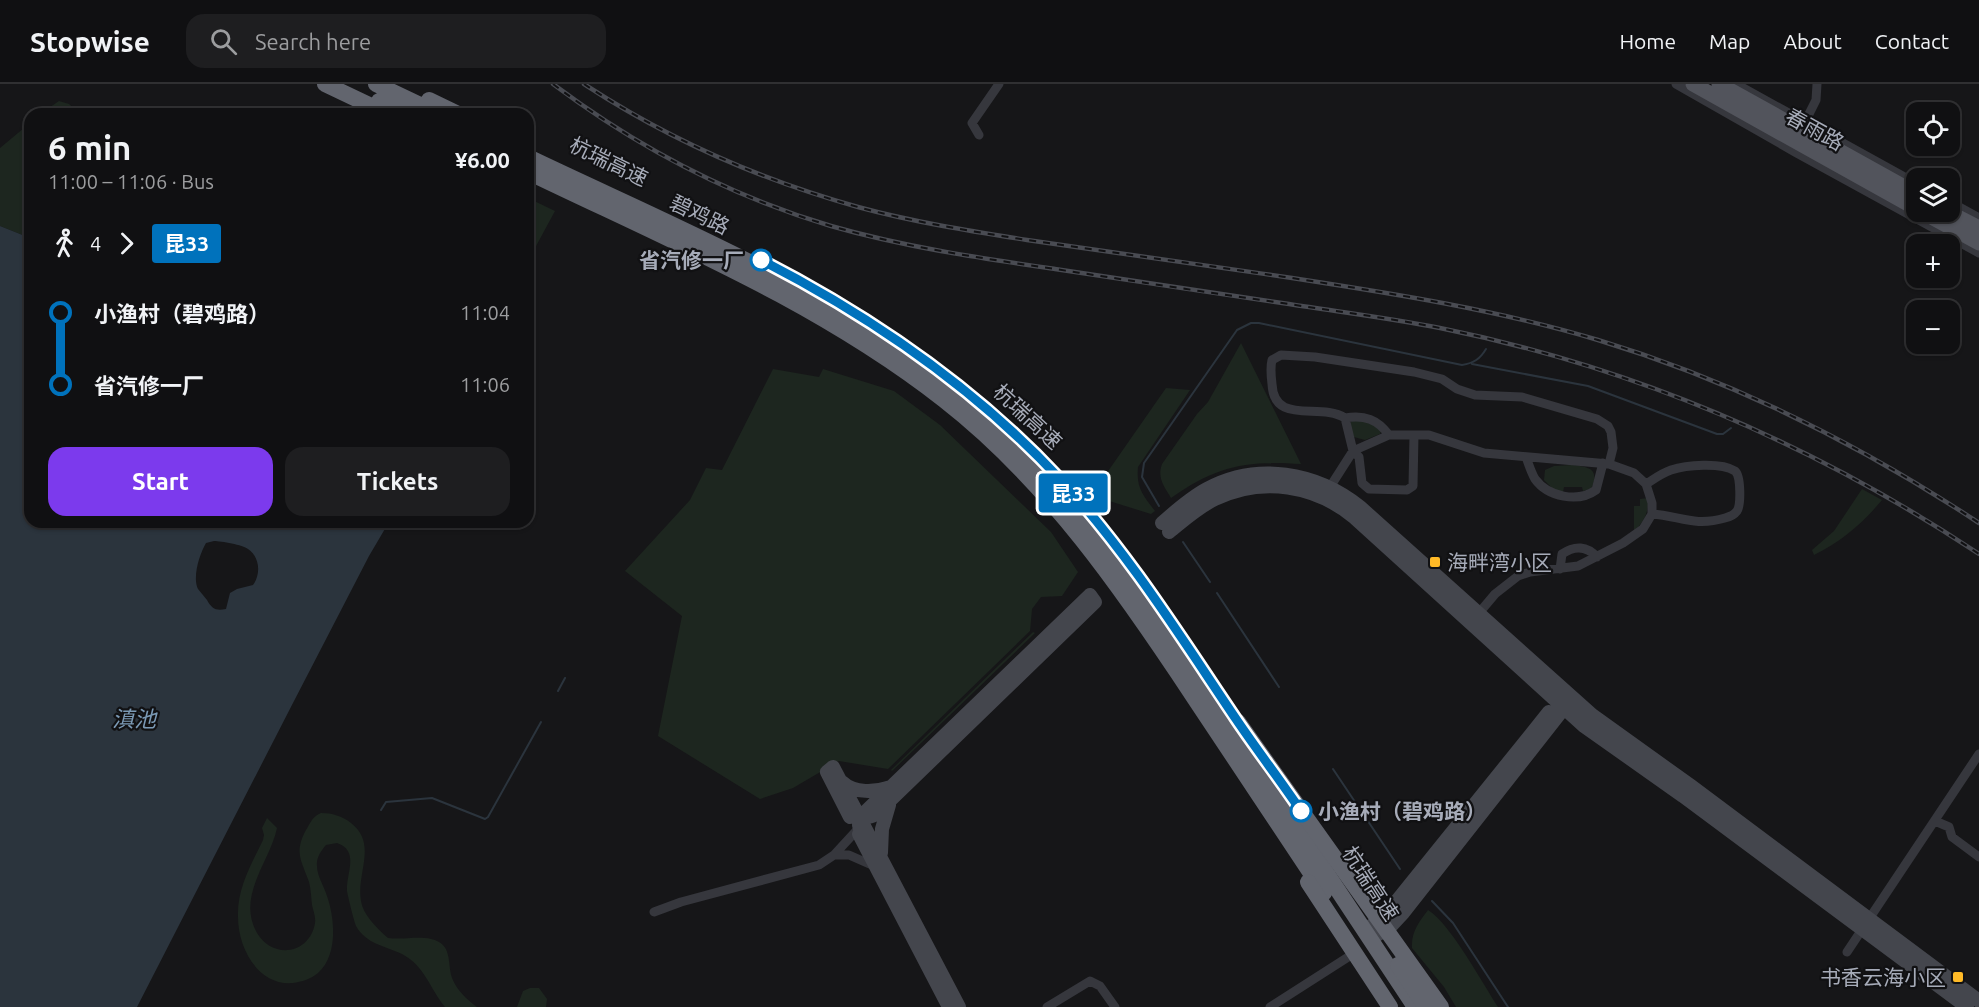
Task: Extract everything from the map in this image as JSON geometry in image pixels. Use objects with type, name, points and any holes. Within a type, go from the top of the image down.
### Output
[{"type":"highway","points":[[325,84],[375,108]]},
{"type":"highway","points":[[343,84],[393,108]]},
{"type":"highway","points":[[376,84],[426,108]]},
{"type":"highway","points":[[396,84],[446,108]]},
{"type":"highway","name":"杭瑞高速","points":[[534,150],[792,276],[882,329],[964,388],[1037,455],[1101,527],[1142,579],[1426,1007]]},
{"type":"highway","name":"碧鸡路","points":[[534,160],[733,255],[848,316],[954,389],[999,429],[1059,489],[1127,573],[1365,939],[1399,1007]]},
{"type":"highway","name":"碧鸡路","points":[[534,175],[731,270],[842,329],[895,364],[946,402],[999,449],[1066,520],[1138,612],[1365,939],[1415,1007]]},
{"type":"highway","points":[[534,184],[806,316],[880,362],[976,437],[1041,501],[1101,574],[1390,1007]]},
{"type":"highway","points":[[1238,722],[1441,1007]]},
{"type":"highway","points":[[1308,882],[1380,1007]]},
{"type":"main road","name":"春雨路","points":[[1693,84],[1906,203]]},
{"type":"main road","name":"春雨路","points":[[1719,84],[1906,188]]},
{"type":"main road","points":[[1941,222],[1979,242]]},
{"type":"main road","points":[[1958,222],[1979,242]]},
{"type":"street","points":[[978,135],[972,123],[999,84]]},
{"type":"street","points":[[1676,84],[1739,121],[1979,242]]},
{"type":"street","points":[[1736,84],[1906,178]]},
{"type":"street","points":[[1805,122],[1816,100],[1817,84]]},
{"type":"street","points":[[1960,208],[1979,218]]},
{"type":"street","points":[[1389,435],[1373,419],[1357,416],[1345,418],[1333,412],[1292,409],[1278,404],[1272,394],[1272,360],[1281,356],[1316,357],[1414,372],[1442,379],[1457,389],[1475,395],[1522,397],[1597,419],[1608,426],[1611,432],[1613,448],[1596,490],[1584,496],[1566,496],[1545,489],[1536,481],[1526,457]]},
{"type":"street","points":[[1345,418],[1353,451],[1359,457],[1360,478],[1365,487],[1373,490],[1407,490],[1413,486],[1414,435]]},
{"type":"street","points":[[1330,486],[1353,451],[1389,435],[1438,438],[1484,453],[1606,463],[1634,473],[1646,484],[1652,503],[1652,514],[1643,529],[1623,543],[1578,566],[1530,572],[1518,576],[1495,594],[1479,613]]},
{"type":"street","points":[[1646,484],[1671,470],[1700,466],[1724,467],[1734,471],[1739,479],[1738,506],[1736,512],[1731,516],[1697,522],[1652,514]]},
{"type":"street","points":[[1565,700],[1355,518],[1338,505],[1319,495],[1278,486],[1235,491],[1205,504],[1166,527],[1206,489],[1242,476],[1281,474],[1306,478],[1330,486],[1360,507],[1479,613],[1565,700],[1584,726],[1865,925],[1979,1001]]},
{"type":"street","points":[[1560,569],[1562,554],[1575,548],[1591,550],[1597,557]]},
{"type":"street","points":[[654,912],[681,902],[819,865],[834,855],[892,793],[1090,595],[1095,602],[892,793],[883,819],[879,863]]},
{"type":"street","points":[[1269,1007],[1365,939],[1390,927],[1565,700]]},
{"type":"street","points":[[1847,952],[1979,754]]},
{"type":"street","points":[[949,1007],[860,829],[833,767],[827,772],[847,811],[860,829],[959,1007]]},
{"type":"street","points":[[840,780],[846,786],[892,793]]},
{"type":"street","points":[[1935,821],[1949,827],[1952,837],[1979,857]]},
{"type":"street","points":[[834,855],[849,855],[879,863]]},
{"type":"street","points":[[1865,925],[1967,1007]]},
{"type":"street","points":[[1047,1007],[1059,1004],[1090,981],[1100,986],[1114,1007]]},
{"type":"shaded area","points":[[59,101],[73,108],[49,108]]},
{"type":"shaded area","points":[[24,128],[24,236],[0,226],[0,148]]},
{"type":"shaded area","points":[[534,201],[555,211],[534,250]]},
{"type":"shaded area","points":[[1241,343],[1301,464],[1264,463],[1233,468],[1203,479],[1171,498],[1161,478],[1162,464],[1208,402]]},
{"type":"shaded area","points":[[773,369],[819,377],[823,369],[894,391],[940,425],[1051,532],[1078,572],[1062,596],[1041,597],[1032,609],[1030,631],[888,769],[839,761],[793,788],[760,799],[658,736],[682,616],[625,571],[690,500],[706,468],[722,470]]},
{"type":"shaded area","points":[[1166,388],[1190,390],[1138,467],[1139,486],[1155,511],[1151,514],[1106,500],[1097,487]]},
{"type":"shaded area","points":[[1355,419],[1369,420],[1381,431],[1380,434],[1365,440],[1354,437],[1350,428],[1351,422]]},
{"type":"shaded area","points":[[1572,465],[1592,470],[1594,482],[1591,489],[1583,491],[1582,487],[1564,487],[1563,492],[1554,490],[1544,480],[1545,470],[1554,466]]},
{"type":"shaded area","points":[[1862,489],[1882,500],[1851,531],[1814,555],[1812,550],[1834,531]]},
{"type":"shaded area","points":[[1648,498],[1645,516],[1634,532],[1634,506],[1640,506],[1640,499]]},
{"type":"shaded area","points":[[1033,632],[1035,633],[891,770]]},
{"type":"shaded area","points":[[321,813],[337,815],[359,831],[365,850],[360,890],[361,901],[372,921],[388,938],[426,938],[443,945],[448,954],[454,982],[462,994],[477,1007],[445,1007],[422,971],[410,959],[370,941],[360,932],[355,923],[347,891],[350,857],[348,851],[337,843],[326,845],[317,863],[318,874],[330,905],[333,926],[332,947],[324,965],[312,977],[293,983],[270,978],[252,963],[239,929],[238,906],[246,877],[263,840],[262,828],[267,818],[277,828],[252,892],[250,906],[252,919],[257,933],[264,942],[281,950],[290,950],[306,941],[315,923],[310,885],[301,862],[300,844],[314,818]]},
{"type":"shaded area","points":[[1428,910],[1437,917],[1456,940],[1498,1007],[1456,1007],[1444,987],[1412,948],[1414,932]]},
{"type":"shaded area","points":[[539,988],[547,999],[546,1007],[517,1007],[523,991]]},
{"type":"water","name":"滇池","points":[[0,226],[24,236],[24,528],[385,528],[137,1007],[0,1007]],"holes":[[[214,541],[248,549],[255,556],[258,566],[256,581],[253,585],[230,593],[226,609],[215,609],[196,584],[199,559],[206,543]]]},
{"type":"waterway","points":[[1159,506],[1142,477],[1144,463],[1237,330],[1251,323],[1462,365],[1476,360],[1486,349]]},
{"type":"waterway","points":[[1472,364],[1588,386],[1717,434],[1723,434],[1731,428]]},
{"type":"waterway","points":[[1183,542],[1210,582]]},
{"type":"waterway","points":[[1217,593],[1279,687]]},
{"type":"waterway","points":[[558,691],[565,678]]},
{"type":"waterway","points":[[381,810],[386,802],[432,798],[485,819],[541,722]]},
{"type":"waterway","points":[[1333,769],[1400,869]]},
{"type":"waterway","points":[[1432,901],[1453,923],[1508,1007]]},
{"type":"railway","points":[[553,84],[618,129],[686,167],[757,200],[831,226],[886,240],[970,256],[1421,324],[1512,344],[1583,364],[1652,388],[1787,445],[1853,478],[1979,554]]},
{"type":"railway","points":[[584,84],[649,123],[716,156],[786,184],[858,207],[942,226],[1006,237],[1292,278],[1485,311],[1560,329],[1649,356],[1747,395],[1795,418],[1889,467],[1979,523]]},
{"type":"bus line","name":"昆33","points":[[761,260],[841,303],[934,365],[1014,432],[1060,478],[1142,579],[1301,811]]},
{"type":"place","name":"省汽修一厂","points":[[761,260]]},
{"type":"place","name":"海畔湾小区","points":[[1435,562]]},
{"type":"place","name":"小渔村（碧鸡路）","points":[[1301,811]]},
{"type":"place","name":"书香云海小区","points":[[1958,977]]}]
